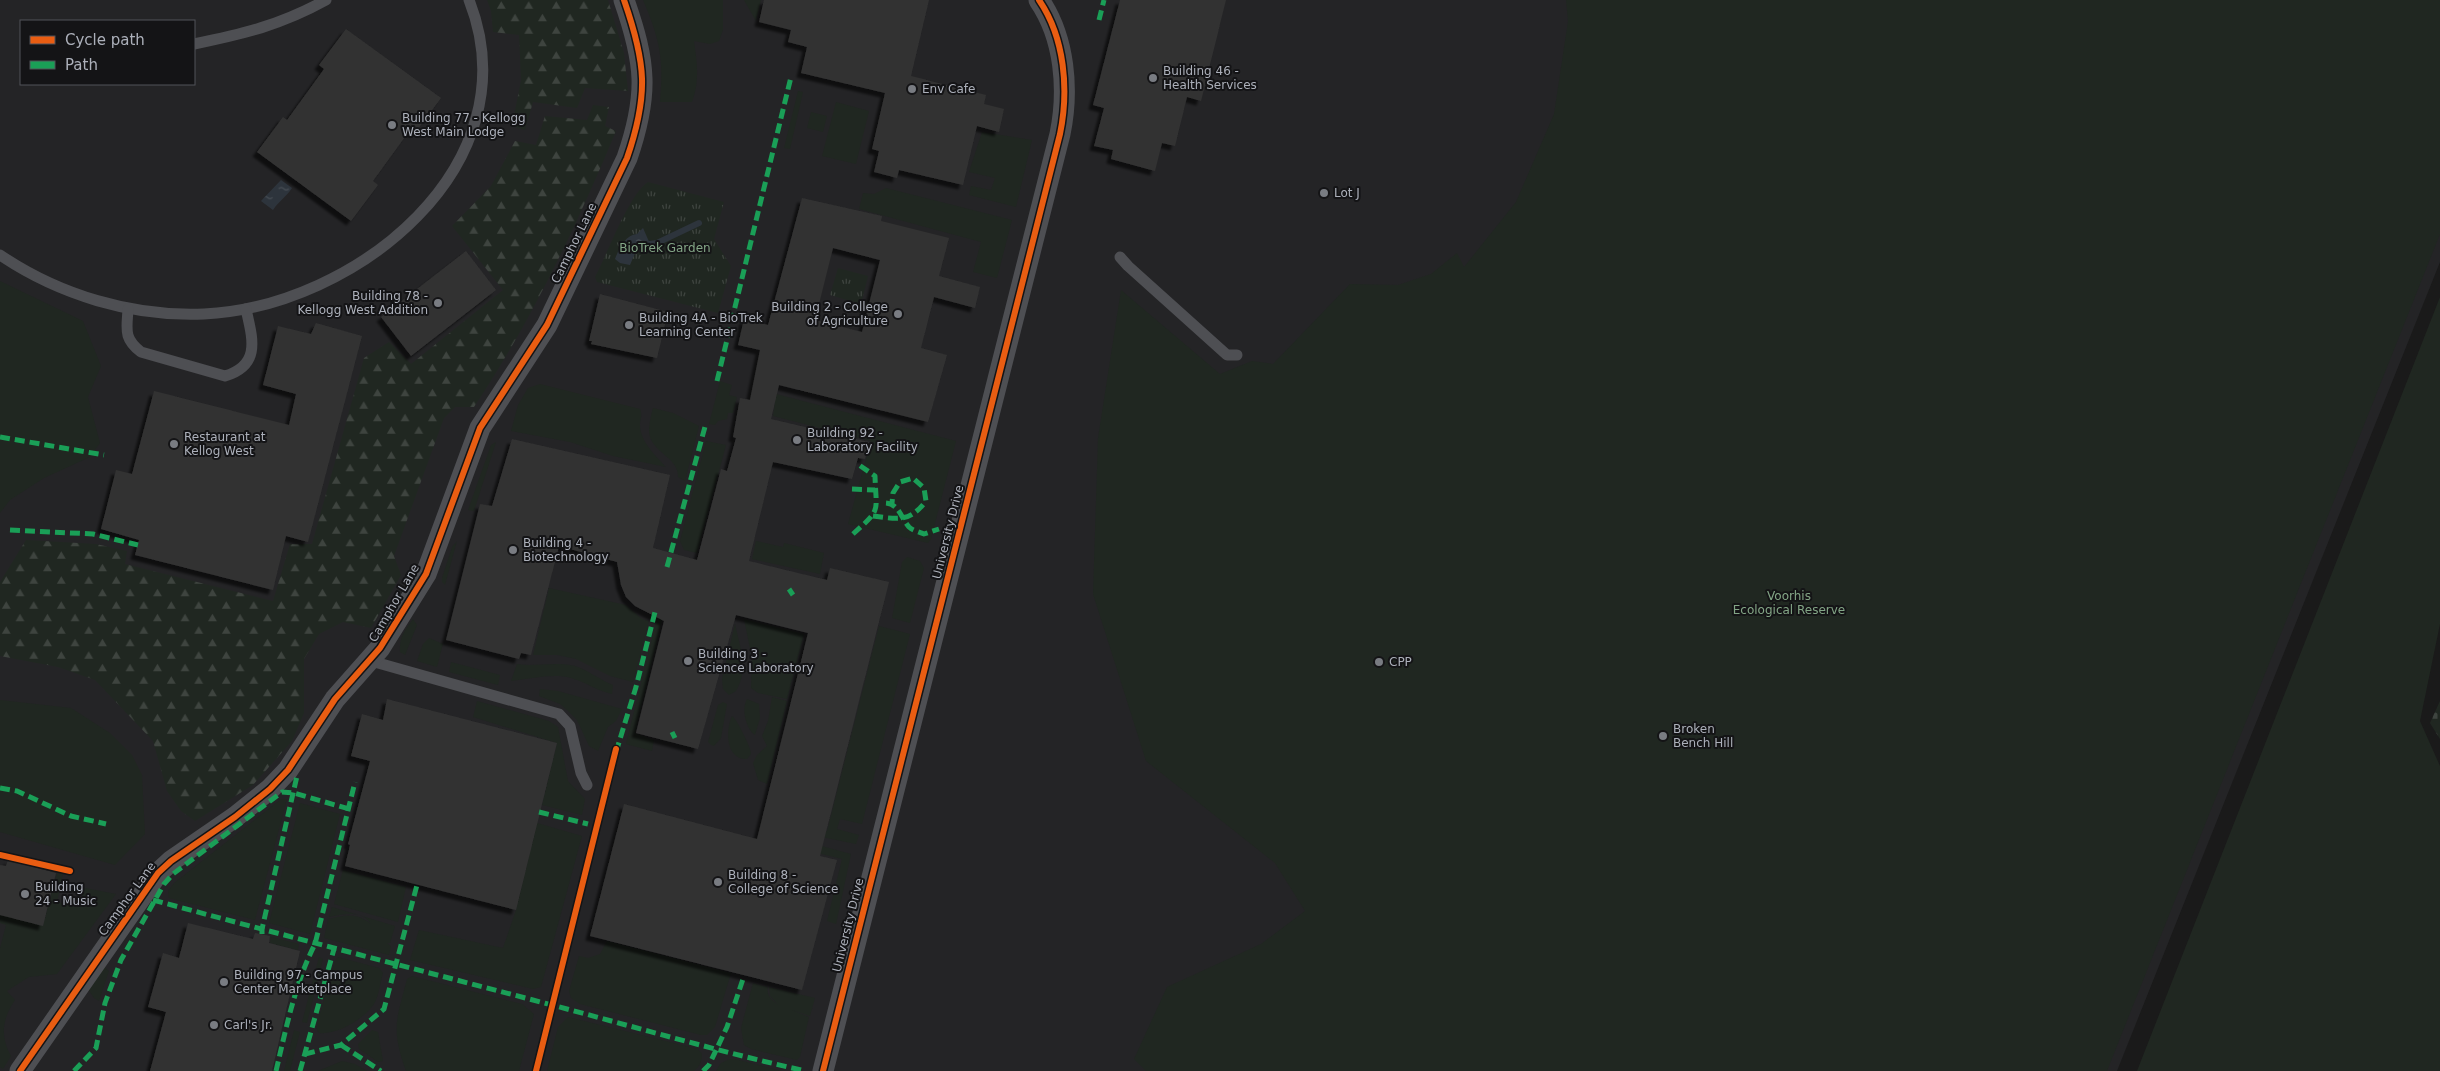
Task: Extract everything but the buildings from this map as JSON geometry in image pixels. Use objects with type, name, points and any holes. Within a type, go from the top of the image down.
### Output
[{"type":"street","name":"Camphor Lane","points":[[20,1071],[158,873],[170,861],[270,789],[288,770],[335,699],[371,661],[426,574],[480,428],[546,325],[627,158],[637,129],[644,72],[636,34],[624,0]]},
{"type":"street","name":"University Drive","points":[[823,1071],[1060,134],[1066,101],[1062,65],[1054,33],[1039,0]]},
{"type":"lane","points":[[195,44],[251,32],[303,12],[326,0]]},
{"type":"lane","points":[[0,255],[47,282],[128,309],[179,314],[205,314],[246,309],[318,286],[356,266],[425,211],[444,187],[465,146],[480,98],[483,50],[479,29],[469,0]]},
{"type":"lane","points":[[1120,257],[1227,355],[1237,356]]},
{"type":"lane","points":[[128,309],[126,335],[132,345],[141,352],[225,376],[242,368],[250,356],[253,344],[246,309]]},
{"type":"lane","points":[[371,661],[559,714],[570,726],[581,773],[587,785]]},
{"type":"shaded area","points":[[0,0],[2440,0],[2440,262],[2117,1071],[0,1071]]},
{"type":"green space","points":[[487,0],[608,0],[624,53],[628,91],[585,88],[577,108],[533,102],[525,130],[512,126],[521,80],[519,35],[493,32],[491,11]]},
{"type":"green space","points":[[643,0],[723,0],[723,30],[719,41],[710,44],[694,41],[697,79],[692,102],[660,102],[661,61],[657,39]]},
{"type":"green space","points":[[744,0],[761,0],[756,21]]},
{"type":"green space","name":"Voorhis Ecological Reserve","points":[[1566,0],[2440,0],[2440,234],[2107,1071],[1146,1071],[1134,1059],[1167,987],[1261,944],[1305,911],[1275,863],[1146,761],[1093,594],[1098,438],[1121,290],[1220,374],[1252,361],[1273,364],[1350,284],[1398,285],[1431,274],[1457,253],[1464,267],[1516,202],[1554,114],[1568,21]]},
{"type":"green space","points":[[798,91],[803,92],[790,149],[784,148]]},
{"type":"green space","points":[[836,102],[869,111],[856,164],[822,156]]},
{"type":"green space","points":[[593,105],[609,107],[605,126],[616,131],[569,238],[515,341],[474,407],[455,407],[444,418],[394,556],[401,575],[371,628],[343,622],[319,634],[304,659],[304,713],[292,741],[253,785],[195,821],[181,811],[167,791],[153,741],[95,680],[58,667],[0,656],[0,582],[26,540],[96,544],[127,551],[125,564],[273,601],[290,544],[312,544],[364,358],[389,342],[411,364],[503,290],[452,226],[491,186],[515,141],[536,145],[545,116],[587,120]]},
{"type":"green space","points":[[811,112],[827,116],[823,132],[807,128]]},
{"type":"green space","points":[[982,132],[1032,140],[1016,207],[969,195],[971,186],[991,190],[995,178],[969,172]]},
{"type":"green space","name":"BioTrek Garden","points":[[648,182],[724,202],[714,239],[731,266],[718,313],[597,282],[595,277],[626,212],[633,199]]},
{"type":"green space","points":[[886,188],[1012,220],[997,278],[973,272],[981,242],[859,209],[863,193],[874,194]]},
{"type":"green space","points":[[838,268],[868,276],[861,304],[830,295]]},
{"type":"green space","points":[[0,281],[83,321],[101,366],[88,397],[100,443],[90,457],[44,478],[10,500],[0,513]]},
{"type":"green space","points":[[2440,297],[2440,624],[2420,721],[2440,766],[2440,1071],[2137,1071]]},
{"type":"green space","points":[[720,381],[732,385],[729,395],[737,397],[733,413],[728,413],[727,419],[718,421],[715,425],[709,424]]},
{"type":"green space","points":[[540,384],[640,409],[640,425],[643,437],[649,448],[666,467],[613,456],[570,442],[511,431],[518,405],[528,388]]},
{"type":"green space","points":[[776,394],[956,441],[931,539],[928,543],[848,524],[871,441],[773,416]]},
{"type":"green space","points":[[653,408],[673,413],[699,426],[685,481],[678,477],[674,464],[659,450],[651,439],[649,429]]},
{"type":"green space","points":[[706,441],[726,445],[697,553],[684,550],[680,541]]},
{"type":"green space","points":[[496,442],[474,511],[468,510],[491,445]]},
{"type":"green space","points":[[457,541],[445,585],[442,582],[442,578],[452,547]]},
{"type":"green space","points":[[756,541],[783,547],[784,543],[824,553],[820,574],[752,559]]},
{"type":"green space","points":[[907,557],[920,561],[924,568],[910,623],[892,618],[902,562]]},
{"type":"green space","points":[[549,588],[626,605],[642,619],[649,621],[633,682],[610,676],[576,659],[557,655],[533,655]]},
{"type":"green space","points":[[662,598],[667,599],[635,733],[654,740],[652,751],[626,744]]},
{"type":"green space","points":[[413,619],[417,625],[405,655],[400,652],[400,642],[405,630]]},
{"type":"green space","points":[[744,619],[804,634],[787,699],[758,693],[751,688],[752,658]]},
{"type":"green space","points":[[735,624],[743,667],[740,683],[736,691],[729,695],[723,689],[722,679]]},
{"type":"green space","points":[[879,626],[910,634],[862,824],[840,819],[837,829],[859,835],[856,844],[807,834],[827,831]]},
{"type":"green space","points":[[429,638],[443,644],[437,667],[417,661],[423,644]]},
{"type":"green space","points":[[451,662],[500,675],[498,685],[449,672]]},
{"type":"green space","points":[[517,664],[561,664],[575,666],[613,685],[612,694],[564,677],[549,676],[511,681]]},
{"type":"green space","points":[[540,689],[558,691],[622,709],[616,721],[608,727],[598,751],[589,746],[577,720],[560,704],[539,696]]},
{"type":"green space","points":[[772,697],[787,701],[767,784],[758,780],[753,763],[757,755],[767,746],[762,736],[768,721]]},
{"type":"green space","points":[[747,699],[759,704],[760,718],[755,735],[745,719],[744,708]]},
{"type":"green space","points":[[0,700],[71,708],[110,733],[132,755],[142,775],[145,834],[115,865],[0,832]]},
{"type":"green space","points":[[477,701],[549,721],[558,727],[568,781],[585,799],[582,815],[542,805],[557,743],[473,717]]},
{"type":"green space","points":[[2440,701],[2440,739],[2430,723]]},
{"type":"green space","points":[[723,702],[727,704],[721,738],[714,746],[708,742],[718,705]]},
{"type":"green space","points":[[732,716],[749,746],[751,754],[747,759],[740,758],[731,750],[728,729]]},
{"type":"green space","points":[[281,799],[287,799],[255,920],[169,898],[168,891],[174,883]]},
{"type":"green space","points":[[300,803],[340,814],[310,934],[269,923]]},
{"type":"green space","points":[[537,823],[582,836],[541,987],[533,989],[410,960],[419,930],[503,948],[516,910]]},
{"type":"green space","points":[[803,841],[851,854],[836,924],[827,921],[842,859],[801,849]]},
{"type":"green space","points":[[343,870],[406,887],[398,922],[334,904]]},
{"type":"green space","points":[[57,873],[63,874],[57,902],[78,907],[85,888],[116,894],[57,974],[29,977],[7,991],[15,1000],[5,1021],[5,1042],[11,1056],[3,1069],[0,1067],[0,948],[6,925],[0,923],[0,914],[43,925]]},
{"type":"green space","points":[[332,907],[362,916],[346,914],[329,917]]},
{"type":"green space","points":[[340,916],[356,916],[371,924],[362,916],[395,926],[390,943],[387,943],[391,946],[389,955],[324,938],[328,919]]},
{"type":"green space","points":[[271,937],[299,944],[298,950],[270,943]]},
{"type":"green space","points":[[607,941],[731,973],[715,1027],[707,1035],[701,1035],[580,1004],[571,998],[569,991],[579,956],[588,958],[600,954]]},
{"type":"green space","points":[[319,957],[323,959],[307,1023],[302,1022]]},
{"type":"green space","points":[[338,957],[379,968],[383,973],[376,1001],[364,1015],[342,1029],[319,1033],[316,1028],[335,960]]},
{"type":"green space","points":[[104,967],[109,971],[99,1001],[94,998],[88,989]]},
{"type":"green space","points":[[412,976],[522,1004],[534,1014],[519,1071],[406,1071],[398,1045],[397,1025],[407,979]]},
{"type":"green space","points":[[753,983],[768,987],[769,995],[778,1005],[770,996],[769,987],[815,998],[810,1016],[792,1010],[809,1017],[800,1057],[797,1060],[751,1049],[744,1045],[741,1028]]},
{"type":"green space","points":[[568,1017],[698,1049],[702,1054],[701,1061],[694,1071],[547,1071],[558,1027]]},
{"type":"green space","points":[[294,1030],[300,1032],[290,1071],[284,1071]]},
{"type":"green space","points":[[372,1030],[378,1032],[383,1061],[378,1062],[359,1049],[358,1044]]},
{"type":"green space","points":[[730,1059],[782,1071],[716,1071],[721,1063]]},
{"type":"green space","points":[[342,1061],[355,1064],[367,1071],[318,1071]]},
{"type":"water","points":[[281,180],[292,188],[273,210],[261,201]]},
{"type":"water","points":[[643,228],[650,244],[645,249],[635,253],[630,265],[620,263],[615,259],[623,243]]},
{"type":"waterway","points":[[650,244],[657,243],[699,223]]},
{"type":"marked path","points":[[1099,20],[1104,0]]},
{"type":"marked path","points":[[717,381],[791,77]]},
{"type":"marked path","points":[[667,567],[706,423]]},
{"type":"marked path","points":[[0,437],[104,455]]},
{"type":"marked path","points":[[853,534],[873,514],[876,504],[875,476],[859,465]]},
{"type":"marked path","points":[[873,516],[903,518],[914,513],[926,501],[924,488],[913,478],[900,482],[893,493],[892,503]]},
{"type":"marked path","points":[[852,489],[875,490]]},
{"type":"marked path","points":[[886,503],[894,506],[909,527],[914,530],[924,534],[939,529]]},
{"type":"marked path","points":[[10,530],[93,534],[138,545]]},
{"type":"marked path","points":[[789,589],[793,595]]},
{"type":"marked path","points":[[616,752],[636,687],[655,612]]},
{"type":"marked path","points":[[672,732],[675,738]]},
{"type":"marked path","points":[[262,934],[297,776]]},
{"type":"marked path","points":[[276,1071],[297,990],[315,944],[355,782]]},
{"type":"marked path","points":[[0,788],[17,791],[71,816],[106,824]]},
{"type":"marked path","points":[[74,1071],[96,1048],[105,1003],[121,960],[164,884],[173,874],[282,792],[294,793],[349,809]]},
{"type":"marked path","points":[[539,812],[588,824]]},
{"type":"marked path","points":[[305,1054],[341,1045],[384,1009],[417,885]]},
{"type":"marked path","points":[[153,900],[707,1047],[801,1070]]},
{"type":"marked path","points":[[300,1071],[334,949]]},
{"type":"marked path","points":[[703,1071],[709,1065],[727,1027],[744,976]]},
{"type":"marked path","points":[[341,1045],[381,1071]]},
{"type":"cycle path","points":[[20,1071],[158,873],[171,861],[235,817],[270,789],[288,770],[335,699],[380,648],[426,574],[480,428],[547,325],[627,158],[639,115],[642,79],[637,42],[624,0]]},
{"type":"cycle path","points":[[823,1071],[1060,134],[1064,100],[1063,65],[1055,31],[1039,0]]},
{"type":"cycle path","points":[[536,1071],[616,749]]},
{"type":"cycle path","points":[[0,855],[70,871]]},
{"type":"place","name":"Building 46 - Health Services","points":[[1153,78]]},
{"type":"place","name":"Env Cafe","points":[[912,89]]},
{"type":"place","name":"Building 77 - Kellogg West Main Lodge","points":[[392,125]]},
{"type":"place","name":"Lot J","points":[[1324,193]]},
{"type":"place","name":"Building 78 - Kellogg West Addition","points":[[438,303]]},
{"type":"place","name":"Building 2 - College of Agriculture","points":[[898,314]]},
{"type":"place","name":"Building 4A - BioTrek Learning Center","points":[[629,325]]},
{"type":"place","name":"Building 92 - Laboratory Facility","points":[[797,440]]},
{"type":"place","name":"Restaurant at Kellog West","points":[[174,444]]},
{"type":"place","name":"Building 4 - Biotechnology","points":[[513,550]]},
{"type":"place","name":"Building 3 - Science Laboratory","points":[[688,661]]},
{"type":"place","name":"CPP","points":[[1379,662]]},
{"type":"place","name":"Broken Bench Hill","points":[[1663,736]]},
{"type":"place","name":"Building 8 - College of Science","points":[[718,882]]},
{"type":"place","name":"Building 24 - Music","points":[[25,894]]},
{"type":"place","name":"Building 97 - Campus Center Marketplace","points":[[224,982]]},
{"type":"place","name":"Carl's Jr.","points":[[214,1025]]}]
